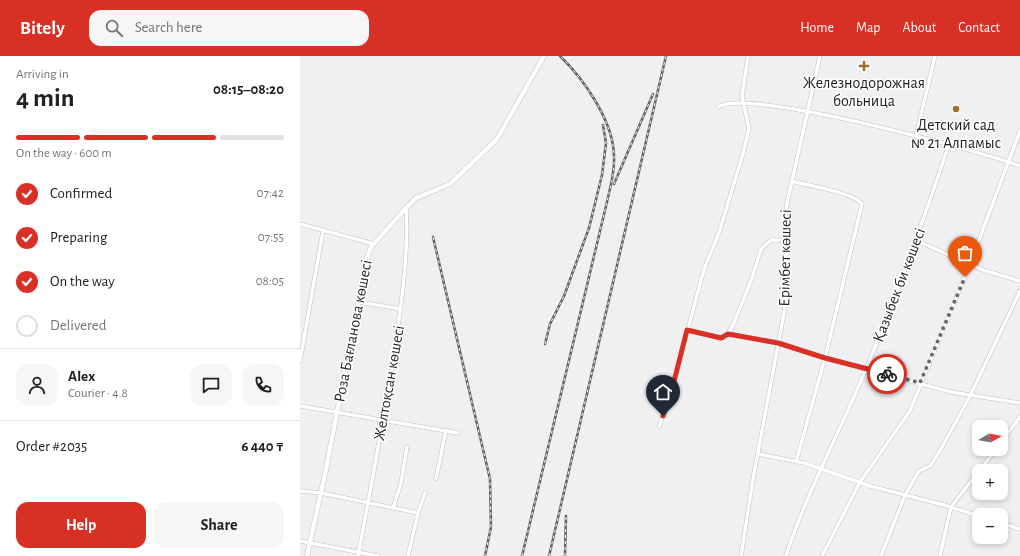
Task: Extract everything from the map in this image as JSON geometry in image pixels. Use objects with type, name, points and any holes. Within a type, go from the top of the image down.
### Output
[{"type":"street","name":"Роза Бағланова көшесі","points":[[307,556],[321,493],[367,258],[374,244],[416,198],[450,184],[497,139],[544,56]]},
{"type":"street","points":[[660,427],[671,393],[704,269],[719,233],[749,129],[742,103],[748,56]]},
{"type":"street","name":"Ерімбет көшесі","points":[[741,556],[788,282],[785,222],[791,181],[820,56]]},
{"type":"street","points":[[916,136],[935,56]]},
{"type":"street","points":[[718,107],[728,103],[742,103],[807,110],[949,144],[1020,166]]},
{"type":"street","points":[[822,556],[860,482],[910,411],[920,383],[970,264],[1020,131]]},
{"type":"street","name":"Қазыбек би көшесі","points":[[786,556],[795,528],[866,369],[916,240],[949,144]]},
{"type":"street","points":[[791,181],[857,199],[862,204],[825,358],[796,462]]},
{"type":"street","name":"Желтоқсан көшесі","points":[[358,554],[383,419],[401,309],[407,224],[406,208]]},
{"type":"street","points":[[300,224],[374,244]]},
{"type":"street","points":[[300,361],[323,231]]},
{"type":"street","points":[[687,330],[721,338],[728,334],[751,281],[761,249],[771,240],[786,240]]},
{"type":"street","points":[[916,240],[970,264],[1020,281]]},
{"type":"street","points":[[881,556],[904,495],[919,471],[930,466],[941,449],[970,396],[1020,291]]},
{"type":"street","points":[[359,302],[401,309]]},
{"type":"street","points":[[728,334],[778,343],[825,358],[970,396],[1020,403]]},
{"type":"street","points":[[300,406],[458,433]]},
{"type":"street","points":[[1008,433],[1020,417]]},
{"type":"street","points":[[436,479],[446,430]]},
{"type":"street","points":[[393,508],[401,483],[407,447]]},
{"type":"street","points":[[758,454],[796,462],[904,495],[972,514]]},
{"type":"street","points":[[940,556],[952,507],[991,456]]},
{"type":"street","points":[[300,491],[321,493],[418,513]]},
{"type":"street","points":[[408,556],[418,513],[425,493]]},
{"type":"street","points":[[1008,525],[1020,529]]},
{"type":"street","points":[[300,541],[358,554],[378,556]]},
{"type":"railway","points":[[522,556],[614,168],[613,144],[603,116],[588,89],[560,56]]},
{"type":"railway","points":[[549,556],[666,56]]},
{"type":"railway","points":[[614,184],[653,94]]},
{"type":"railway","points":[[545,344],[550,324],[564,296],[589,228],[602,175],[606,143],[603,125]]},
{"type":"railway","points":[[433,237],[490,479],[491,527],[485,556]]},
{"type":"railway","points":[[565,556],[566,516]]},
{"type":"way so far","points":[[887,374],[920,383],[965,277]]},
{"type":"place","name":"Железнодорожная больница","points":[[864,66]]},
{"type":"place","name":"Детский сад № 21 Алпамыс","points":[[956,109]]},
{"type":"route","points":[[663,416],[671,393],[687,330],[721,338],[726,337],[728,334],[778,343],[825,358],[887,374]]}]
